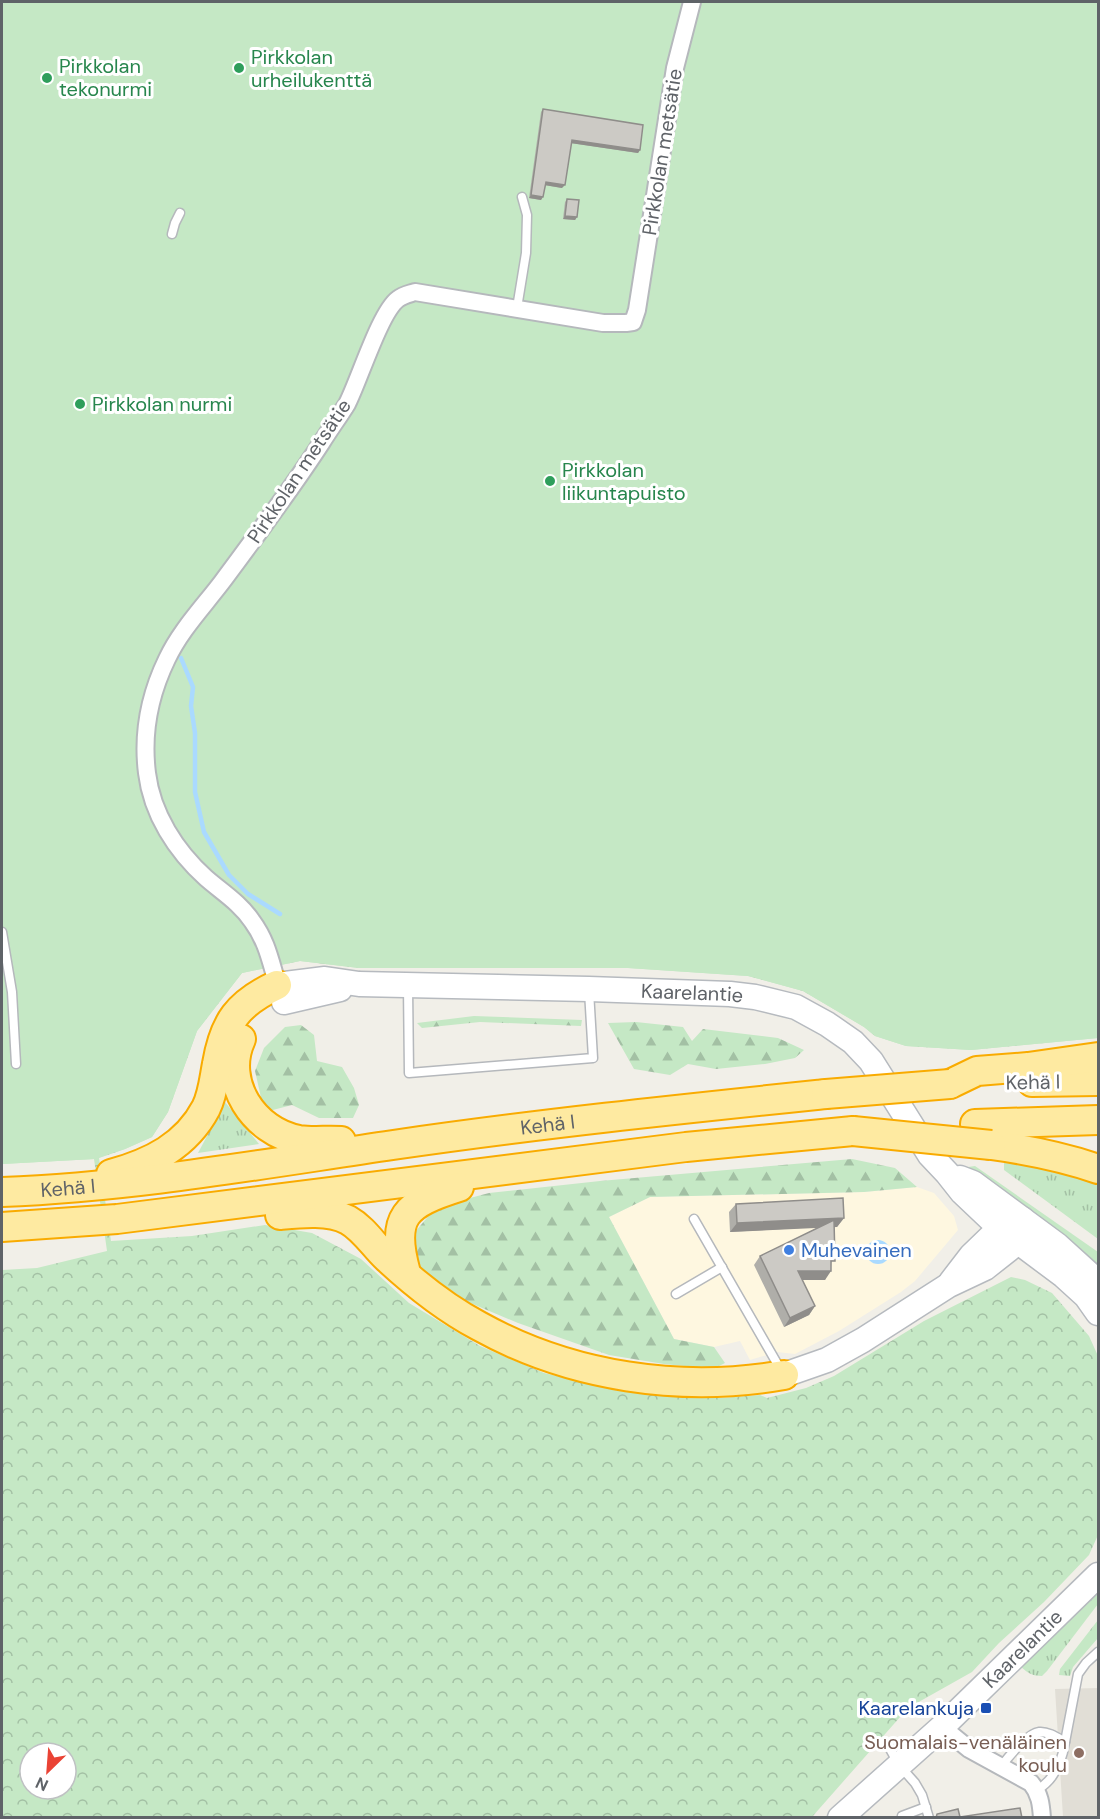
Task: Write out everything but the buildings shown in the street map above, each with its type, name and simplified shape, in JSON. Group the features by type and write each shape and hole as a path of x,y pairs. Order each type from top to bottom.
{"highway":[{"path":"52,1190 137,1167 162,1155 183,1140 206,1107 215,1077 220,1044 231,1020 257,994 280,994"},
{"path":"280,994 271,1007 254,1019 245,1030 235,1061 235,1074 243,1100 252,1113 269,1127 299,1140 394,1145"},
{"path":"950,1084 977,1071 1028,1067 1098,1057"},
{"name":"Kehä I","path":"2,1192 140,1183 394,1145 686,1108 950,1084 1098,1081"},
{"name":"Kehä I","path":"2,1227 117,1219 686,1148 853,1131 983,1135 1098,1120"},
{"path":"983,1135 1098,1169"},
{"path":"406,1273 399,1238 406,1214 417,1203 520,1168"},
{"path":"117,1219 219,1220 330,1214 347,1220 359,1228 386,1258 429,1294 479,1326 537,1354 588,1370 645,1379 706,1382 755,1380 784,1375"}],"main road":[{"name":"Kaarelantie","path":"280,994 314,979 325,979 359,984 738,995 776,1001 796,1007 853,1042 871,1061 930,1155 947,1173 973,1183 1014,1230 1086,1296 1098,1313"},
{"name":"Kaarelantie","path":"1014,1230 1075,1260 1098,1282"},
{"path":"784,1375 827,1360 949,1285 971,1256 1014,1230"},
{"name":"Kaarelantie","path":"840,1818 894,1756 942,1727 1098,1575"}],"street":[{"name":"Pirkkolan metsätie","path":"280,994 269,952 253,921 237,903 188,860 165,827 153,801 147,774 145,732 150,705 160,675 168,657 190,624 303,472 347,403 382,324 398,299 415,292 603,324 631,323 636,318 675,68 692,2"},
{"path":"942,1727 969,1749 1031,1783 1037,1790 1041,1801 1042,1818"}],"lane":[{"path":"518,308 526,253 527,215 522,197"},
{"path":"172,234 180,213"},
{"path":"2,932 12,992 16,1064"},
{"path":"408,984 409,1073 593,1058 589,989"},
{"path":"694,1219 784,1375"},
{"path":"676,1294 722,1267"},
{"path":"1037,1790 1046,1785 1059,1765 1078,1674 1098,1652"},
{"path":"1001,1767 1032,1735 1038,1732 1046,1732 1065,1742"},
{"path":"894,1756 922,1795 921,1811"},
{"path":"902,1816 921,1811"},
{"path":"921,1811 929,1818"}],"shaded area":[{"path":"917,1187 934,1193 954,1216 958,1230 915,1281 839,1331 795,1354 777,1352 750,1360 740,1341 714,1347 674,1339 609,1217 650,1197 864,1192"},
{"name":"Suomalais-venäläinen koulu","path":"1098,1688 1098,1817 1063,1817 1055,1689"}],"green space":[{"name":"Pirkkolan liikuntapuisto","path":"2,2 1098,2 1098,1038 971,1050 906,1046 875,1036 864,1027 803,991 748,976 628,968 359,968 300,961 242,973 197,1031 168,1112 152,1137 99,1158 111,1241 192,1236 265,1225 312,1233 361,1259 409,1303 480,1346 544,1373 607,1388 720,1398 760,1395 767,1398 806,1388 834,1376 924,1321 1011,1277 1025,1280 1052,1293 1089,1336 1098,1356 1098,1535 1089,1555 972,1672 908,1708 812,1817 2,1818 2,1270 37,1268 107,1251 94,1159 2,1164"},
{"name":"Pirkkolan liikuntapuisto","path":"2,2 1098,2 1098,1038 971,1050 906,1046 875,1036 864,1027 803,991 748,976 628,968 359,968 300,961 242,973 197,1031 168,1112 152,1137 95,1159 2,1164"},
{"path":"474,1016 582,1020 581,1026 480,1022 422,1028 417,1023"},
{"path":"636,1022 683,1027 692,1041 703,1029 778,1038 804,1050 795,1058 765,1064 716,1069 688,1064 670,1075 634,1069 608,1023"},
{"path":"301,1025 314,1035 317,1061 342,1067 354,1088 359,1105 353,1118 319,1118 292,1105 269,1111 262,1102 255,1071 264,1048 285,1027"},
{"path":"225,1102 259,1144 198,1153"},
{"path":"852,1159 895,1168 917,1187 864,1192 650,1197 609,1217 674,1339 714,1347 725,1363 713,1369 609,1355 518,1323 468,1302 424,1271 409,1252 415,1232 436,1207 489,1193"},
{"path":"1004,1160 1074,1172 1098,1183 1098,1239 1004,1170"},
{"path":"975,1166 1098,1252 1098,1271 961,1168"},
{"path":"1098,1588 1098,1604 1047,1671 1042,1676 1035,1675 1021,1667"},
{"path":"1098,1620 1098,1638 1073,1667 1070,1676 1059,1675 1060,1669"}],"water":[{"path":"878,1240 887,1243 890,1252 887,1261 878,1264 869,1261 866,1252 869,1243"}],"waterway":[{"path":"181,658 193,687 191,706 195,733 195,792 204,832 229,875 248,894 280,914"}],"place":[{"name":"Pirkkolan urheilukenttä","path":"239,68"},
{"name":"Pirkkolan tekonurmi","path":"47,78"},
{"name":"Pirkkolan nurmi","path":"80,404"},
{"name":"Pirkkolan liikuntapuisto","path":"550,481"},
{"name":"Muhevainen","path":"789,1250"},
{"name":"Kaarelankuja","path":"986,1708"},
{"name":"Suomalais-venäläinen koulu","path":"1079,1753"}]}
